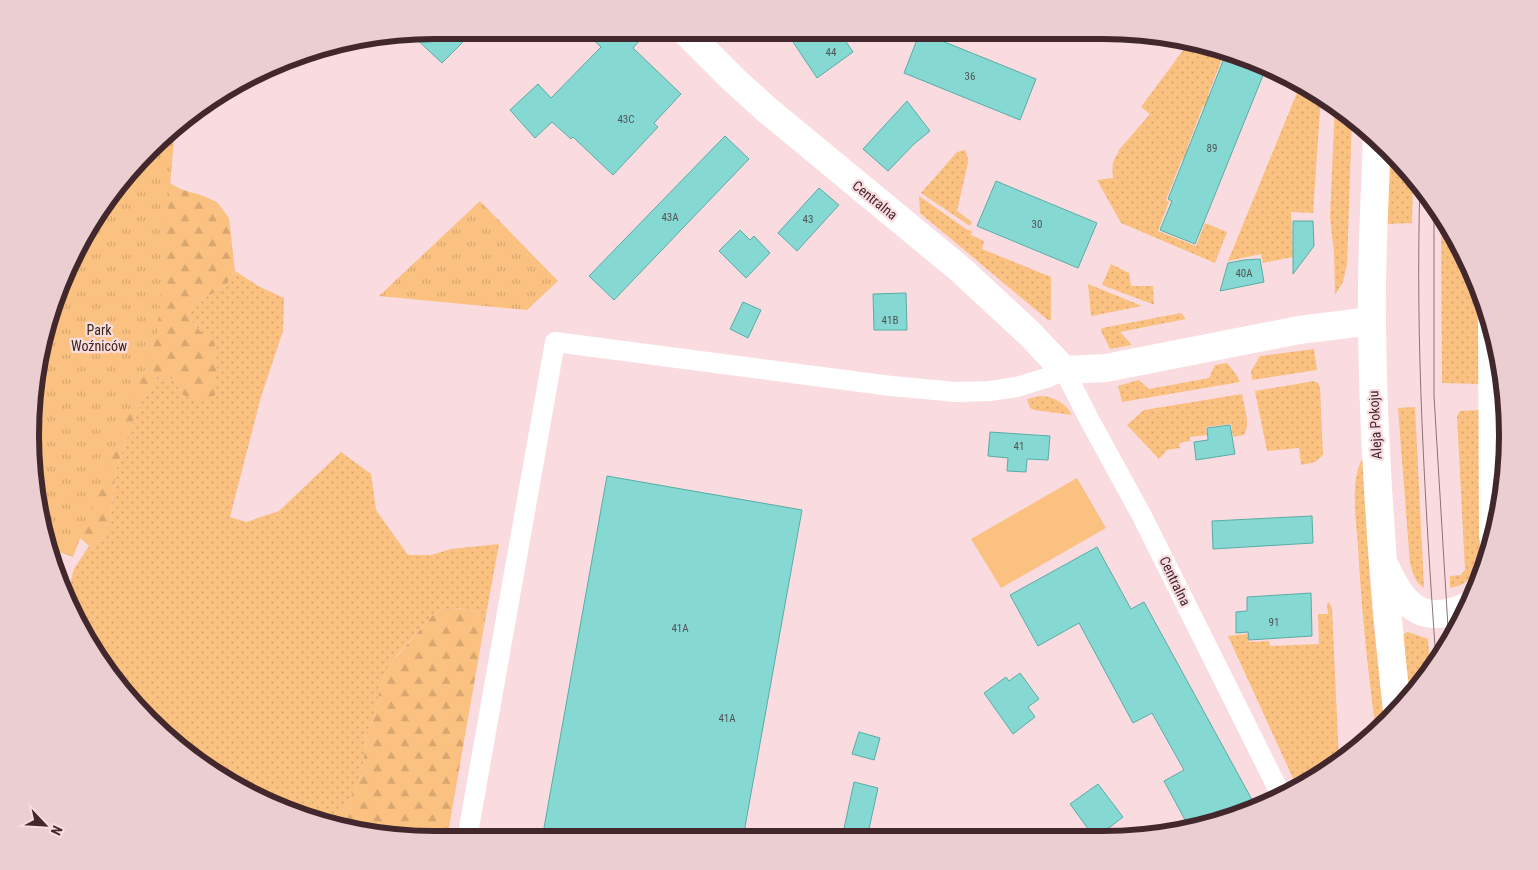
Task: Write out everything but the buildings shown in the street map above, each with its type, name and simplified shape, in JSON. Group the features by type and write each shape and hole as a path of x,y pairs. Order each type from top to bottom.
{"main road":[{"name":"Centralna","path":"693,39 766,109 961,270 1030,334 1064,370"},
{"name":"Aleja Pokoju","path":"1377,149 1372,278 1374,396 1383,560 1396,701"},
{"path":"1064,370 1106,368 1299,330 1372,321"},
{"path":"1492,359 1493,507"},
{"path":"1383,560 1397,590 1416,608 1428,614 1439,615 1459,609"}],"street":[{"path":"468,831 555,342 891,386 956,392 990,392 1017,387 1064,370"},
{"name":"Centralna","path":"1064,370 1142,516 1278,790"}],"green space":[{"path":"1185,47 1223,58 1208,95 1211,97 1207,107 1203,106 1187,148 1190,150 1186,160 1182,159 1166,200 1169,202 1158,231 1196,246 1205,223 1227,232 1215,263 1121,223 1097,180 1113,178 1113,164 1118,151 1150,114 1141,107"},
{"path":"1298,90 1320,104 1313,213 1291,212 1293,257 1263,263 1261,254 1228,261"},
{"path":"1335,114 1352,127 1347,265 1343,282 1335,295 1334,252 1330,218"},
{"name":"Park Woźniców","path":"174,137 157,337 73,557 56,551 46,512 42,487 39,435 40,409 42,383 52,332 69,283 92,237 137,174"},
{"path":"965,150 968,163 957,211 972,222 970,226 921,193 957,152"},
{"path":"1389,161 1413,189 1412,223 1387,224"},
{"path":"169,183 217,202 229,218 235,271 226,285 212,294 194,301 188,317 200,331 214,341 217,361 215,395 199,402 183,395 174,379 157,377 138,407 116,470 110,522 104,537 89,546 77,535 97,230 114,204"},
{"path":"919,196 966,229 972,231 971,235 984,241 982,249 1051,277 1051,320 1048,320 920,213"},
{"path":"480,201 558,281 527,310 379,296"},
{"path":"1441,229 1458,260 1476,301 1480,384 1442,383"},
{"path":"1111,264 1129,273 1131,286 1153,286 1154,304 1102,285"},
{"path":"235,271 260,287 284,298 283,331 261,397 230,517 246,522 279,511 341,452 371,474 376,510 408,555 431,555 451,549 499,544 486,615 467,609 442,609 432,616 391,663 380,684 377,709 367,732 362,773 347,805 336,819 283,801 237,778 174,733 137,696 121,676 92,633 69,587 74,569 89,546 104,537 110,522 116,470 138,407 157,377 174,379 183,395 214,341 200,331 188,317 194,301 212,294 226,285"},
{"path":"1088,284 1142,306 1091,316"},
{"path":"1181,313 1186,319 1120,332 1132,345 1110,349 1101,331 1102,328"},
{"path":"1314,349 1317,370 1252,380 1251,371 1260,356"},
{"path":"1227,363 1240,382 1122,402 1118,386 1139,380 1149,389 1209,378 1215,365"},
{"path":"1314,381 1320,387 1323,455 1315,462 1301,465 1299,448 1267,451 1255,391"},
{"path":"1242,394 1247,421 1244,435 1233,437 1231,424 1206,427 1207,435 1190,437 1190,441 1179,444 1180,448 1167,450 1159,459 1127,425 1144,410"},
{"path":"1041,396 1059,401 1072,415 1030,408 1027,399"},
{"path":"40,403 50,407 39,435"},
{"path":"1415,407 1424,588 1416,580 1410,564 1398,408"},
{"path":"1479,410 1480,556 1470,578 1456,587 1450,588 1450,576 1461,575 1465,570 1457,416 1460,411"},
{"path":"1362,459 1364,459 1367,540 1373,618 1384,714 1375,723 1363,616 1355,513 1355,490 1358,468"},
{"path":"1077,478 1106,528 1001,588 971,539"},
{"path":"1329,602 1332,608 1339,753 1294,781 1228,636 1248,634 1249,642 1269,641 1270,646 1319,644 1318,614 1328,614 1327,604"},
{"path":"442,609 467,609 486,615 448,831 383,828 336,819 347,805 362,773 367,732 377,709 380,684 391,663 432,616"},
{"path":"1408,632 1428,639 1429,659 1409,686 1403,636"}],"tram line":[{"path":"1420,198 1420,363 1435,650"},
{"path":"1434,218 1434,396 1448,629"}]}
